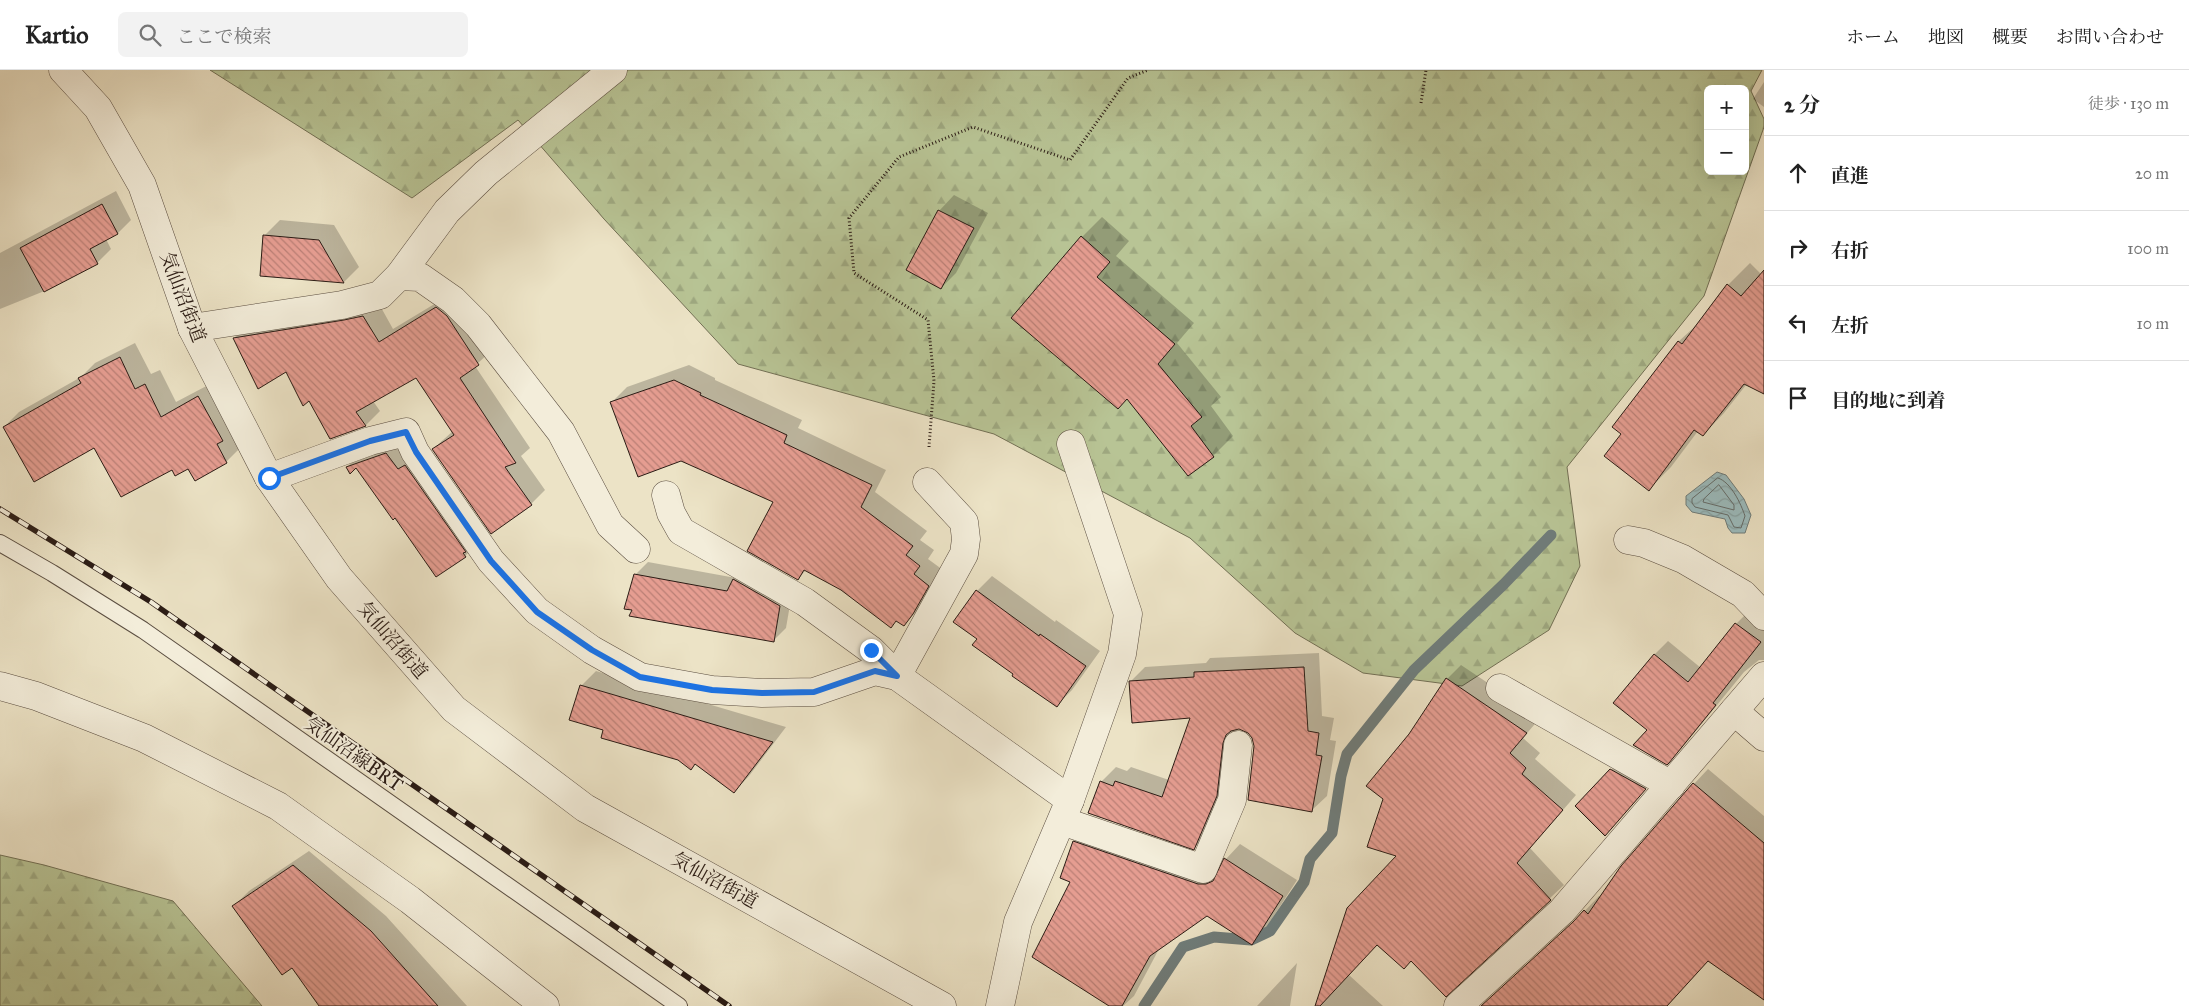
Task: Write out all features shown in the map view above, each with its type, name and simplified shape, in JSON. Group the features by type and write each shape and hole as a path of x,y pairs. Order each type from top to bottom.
{"street":[{"name":"気仙沼街道","path":"63,70 98,108 142,185 192,328 269,478 339,578 454,709 585,808 942,1006"},
{"path":"192,328 342,305 380,295 399,276 446,211 486,174 613,70"},
{"path":"399,276 420,277 453,300 478,325 561,432 610,525 636,549"},
{"path":"269,478 370,441 406,432 416,452 491,561 537,612 592,650 640,677 712,690 770,693 814,692 875,671 897,676"},
{"path":"1000,1006 1018,922 1066,811 1122,654 1128,614 1071,444"},
{"path":"897,676 964,554 966,539 964,522 927,482"},
{"path":"666,495 671,513 681,531 805,602 871,650 897,676 1066,811 1203,869 1232,800 1238,745"},
{"path":"1628,540 1644,543 1683,559 1743,594 1764,616"},
{"path":"1458,1006 1562,911 1764,676"},
{"path":"0,686 36,696 144,738 278,806 410,900 545,1006"},
{"path":"1500,688 1671,784"},
{"path":"1734,711 1764,737"}],"lane":[{"name":"気仙沼線BRT","path":"0,543 143,630 679,1006"}],"path":[{"path":"927,482 934,381 928,320 854,273 849,218 899,157 973,127 1070,160 1128,78 1148,70"},
{"path":"1421,103 1426,70"}],"green space":[{"path":"210,70 1762,70 1751,91 1764,119 1764,127 1749,169 1749,85 1704,85 1704,175 1747,175 1704,296 1567,467 1580,566 1549,630 1462,686 1363,673 1295,633 1190,538 994,434 738,364 604,219 518,120 412,198"},
{"path":"0,855 44,865 173,901 262,1006 0,1006"}],"water":[{"path":"1717,472 1726,475 1744,499 1751,515 1745,533 1732,533 1725,519 1692,512 1686,505 1686,496"}],"building":[{"path":"102,204 118,234 90,249 98,264 44,292 20,248"},
{"path":"938,210 974,228 941,289 906,270"},
{"path":"263,235 319,240 344,283 260,276"},
{"path":"1081,236 1110,262 1097,277 1175,344 1158,364 1202,417 1191,426 1214,457 1188,476 1127,399 1118,409 1011,318"},
{"path":"1764,270 1764,394 1744,384 1703,436 1694,430 1649,491 1604,456 1621,434 1612,427 1678,341 1682,344 1727,284 1741,296"},
{"path":"436,307 447,316 479,365 460,378 516,463 505,467 532,505 491,534 432,449 454,435 416,378 356,412 366,426 330,439 309,401 303,406 286,372 258,389 233,338 363,316 379,342"},
{"path":"120,357 135,389 145,384 161,417 198,396 223,441 217,444 227,463 195,481 188,469 175,476 172,470 121,497 94,448 34,482 3,427 81,383 78,378"},
{"path":"674,380 701,393 700,395 787,435 784,443 872,485 861,507 913,546 906,555 920,566 914,574 929,586 904,626 896,621 891,628 841,590 804,570 798,580 747,551 773,502 681,461 638,477 610,402"},
{"path":"386,453 398,469 405,465 466,552 463,553 466,557 436,577 395,518 393,520 356,468 350,474 346,467"},
{"path":"634,574 727,591 733,579 780,606 774,642 629,616 632,610 624,609"},
{"path":"976,590 1039,636 1040,634 1086,666 1057,707 972,645 977,639 953,622"},
{"path":"1735,623 1761,642 1713,703 1716,705 1669,763 1667,765 1633,745 1647,730 1613,703 1654,654 1688,682"},
{"path":"1304,667 1308,731 1319,733 1316,755 1322,756 1312,812 1248,800 1254,746 1252,738 1248,733 1239,729 1231,731 1226,735 1223,743 1217,796 1194,850 1088,813 1100,781 1113,786 1115,781 1162,797 1190,718 1132,723 1129,681 1194,677 1194,672"},
{"path":"1446,678 1527,733 1510,753 1526,768 1522,774 1563,810 1517,863 1551,900 1446,997 1411,961 1404,969 1377,945 1320,1006 1315,1006 1347,908 1396,856 1367,847 1383,799 1366,786 1409,734"},
{"path":"580,685 773,742 734,793 695,764 691,770 678,760 601,738 603,730 569,720"},
{"path":"1610,769 1646,789 1605,836 1575,806"},
{"path":"1693,783 1764,843 1764,1000 1708,961 1667,1006 1481,1006 1584,910 1588,914 1621,866"},
{"path":"1073,841 1198,884 1206,884 1213,881 1224,858 1283,896 1252,945 1207,916 1150,956 1122,1006 1109,1006 1032,957 1070,882 1060,878"},
{"path":"293,865 371,931 438,1006 319,1006 292,968 282,975 232,906"}],"waterway":[{"path":"1144,1006 1183,947 1214,937 1251,940 1270,931 1304,882 1310,859 1332,833 1341,776 1347,754 1414,670 1504,584 1551,535"}],"railway":[{"path":"0,509 151,602 729,1006"}],"route":[{"path":"269,478 370,441 406,432 416,452 491,561 537,612 592,650 640,677 712,690 762,693 814,692 875,671 897,676 871,650"}]}
